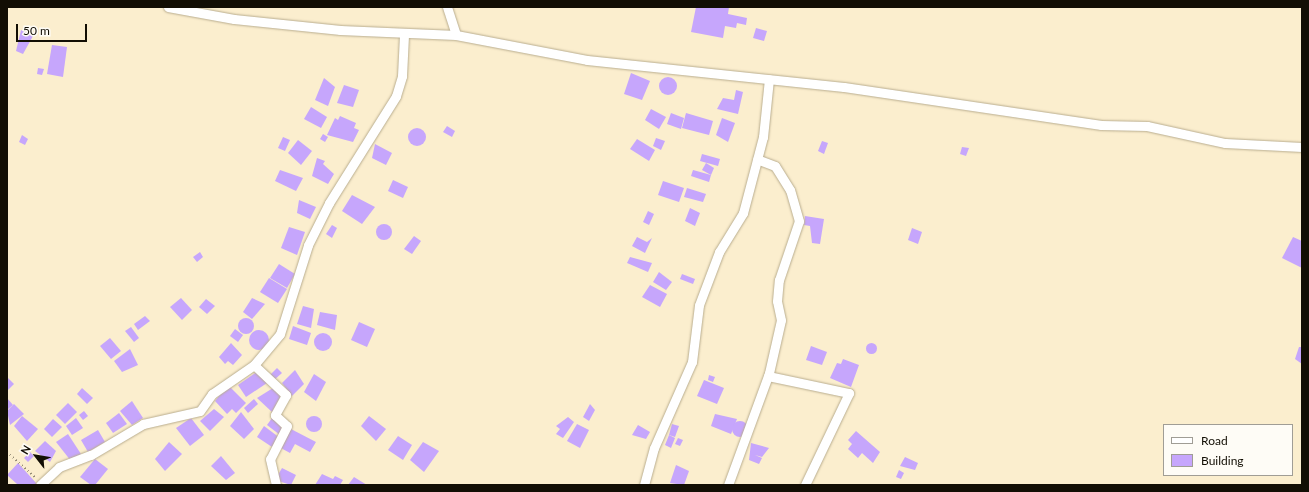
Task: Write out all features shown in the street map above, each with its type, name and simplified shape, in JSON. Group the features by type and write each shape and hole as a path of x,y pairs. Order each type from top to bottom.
{"street":[{"path":"168,7 234,19 404,35 456,35 558,56 769,79 1101,125 1147,126 1225,143 1302,147"},
{"path":"447,7 456,35"},
{"path":"40,485 46,477 143,424 200,411 212,394 254,364 280,334 308,245 329,203 396,96 402,76 404,35"},
{"path":"644,485 654,448 692,362 699,305 720,252 743,212 757,159 769,79"},
{"path":"728,485 768,376 781,320 777,301 779,280 799,221 790,190 775,166 757,159"},
{"path":"254,364 286,395 275,415 287,426 270,459 276,485"},
{"path":"768,376 849,393 805,485"}],"path":[{"path":"7,452 38,479 46,477"}],"building":[{"path":"696,7 729,7 728,14 747,18 746,25 737,23 736,28 725,26 723,38 691,32"},
{"path":"756,28 767,31 764,41 753,38"},
{"path":"21,30 33,36 23,54 16,51"},
{"path":"52,45 67,47 63,77 47,74"},
{"path":"38,68 44,69 42,75 37,74"},
{"path":"631,73 650,81 642,100 624,94"},
{"path":"668,77 674,80 677,86 674,92 668,95 662,92 659,86 662,80"},
{"path":"324,78 335,87 328,106 315,100"},
{"path":"344,85 359,90 353,107 337,103"},
{"path":"736,90 743,92 738,114 717,109 723,98 734,100"},
{"path":"311,107 327,117 321,128 304,119"},
{"path":"651,109 666,117 659,129 645,120"},
{"path":"671,113 684,118 681,129 667,124"},
{"path":"686,113 713,121 709,135 682,128"},
{"path":"340,116 356,123 354,128 359,130 353,142 327,135 335,118 338,120"},
{"path":"722,118 735,123 728,142 716,135"},
{"path":"447,126 455,131 452,137 443,132"},
{"path":"417,128 423,131 426,137 423,143 417,146 411,143 408,137 411,131"},
{"path":"323,134 328,137 325,142 320,139"},
{"path":"22,135 28,139 25,145 19,142"},
{"path":"283,137 290,140 285,151 278,148"},
{"path":"656,138 665,141 661,150 653,146"},
{"path":"637,139 655,150 649,161 630,149"},
{"path":"298,140 312,151 301,165 288,153"},
{"path":"822,141 828,143 824,154 818,151"},
{"path":"375,144 392,153 386,165 372,158"},
{"path":"962,147 969,148 966,156 960,154"},
{"path":"702,154 720,159 718,166 700,161"},
{"path":"317,158 325,161 323,164 334,174 328,184 312,176"},
{"path":"706,163 714,168 711,175 702,170"},
{"path":"280,170 303,178 296,191 275,181"},
{"path":"693,170 711,175 709,182 691,176"},
{"path":"393,180 408,187 403,198 388,191"},
{"path":"663,181 684,188 679,202 658,195"},
{"path":"687,188 706,194 703,202 684,197"},
{"path":"352,195 375,207 362,224 342,211"},
{"path":"299,200 316,207 310,219 297,213"},
{"path":"690,208 700,213 695,226 685,221"},
{"path":"648,211 654,214 649,225 643,222"},
{"path":"805,216 824,219 820,244 812,243 810,226 804,225"},
{"path":"384,224 390,226 392,232 390,238 384,240 378,238 376,232 378,226"},
{"path":"332,225 337,228 332,238 326,234"},
{"path":"289,227 305,232 297,255 281,248"},
{"path":"912,228 922,232 918,244 908,240"},
{"path":"414,236 421,241 412,254 404,249"},
{"path":"637,237 647,242 652,238 645,253 632,246"},
{"path":"1293,237 1302,241 1302,268 1282,258"},
{"path":"200,252 203,257 197,262 193,257"},
{"path":"630,257 652,263 648,272 627,263"},
{"path":"279,264 295,274 287,288 270,278"},
{"path":"659,272 672,282 666,290 653,282"},
{"path":"682,274 695,279 693,284 680,279"},
{"path":"269,278 287,289 278,303 260,292"},
{"path":"650,285 667,294 660,307 642,297"},
{"path":"181,298 192,310 182,320 170,307"},
{"path":"252,298 265,304 252,319 243,312"},
{"path":"206,299 215,306 207,314 199,307"},
{"path":"303,306 314,309 311,328 297,324"},
{"path":"320,312 337,315 335,330 317,325"},
{"path":"145,316 150,321 138,330 134,324"},
{"path":"243,318 249,318 254,323 252,332 249,334 243,334 238,329 238,323"},
{"path":"359,322 375,329 367,347 351,340"},
{"path":"293,326 311,333 307,345 289,339"},
{"path":"131,327 139,338 134,342 125,331"},
{"path":"235,329 243,335 238,342 230,336"},
{"path":"259,330 266,333 269,340 266,347 259,350 252,347 249,340 252,333"},
{"path":"323,333 329,336 332,342 329,348 323,351 317,348 314,342 317,336"},
{"path":"110,338 121,351 111,359 100,346"},
{"path":"231,343 242,355 233,365 228,361 225,364 219,357"},
{"path":"869,343 873,343 875,344 875,352 869,353 866,350 866,346"},
{"path":"811,346 827,352 822,365 806,360"},
{"path":"1299,347 1302,347 1302,364 1295,359"},
{"path":"130,349 138,365 122,372 114,361"},
{"path":"843,359 859,365 851,387 830,378 837,363 841,364"},
{"path":"277,368 282,373 274,380 270,375"},
{"path":"295,370 304,384 292,396 282,383"},
{"path":"258,371 267,383 246,397 238,385"},
{"path":"314,374 326,382 316,401 304,392"},
{"path":"709,375 715,377 713,382 708,380"},
{"path":"7,377 14,384 7,391"},
{"path":"704,380 724,388 717,404 697,396"},
{"path":"228,385 246,403 236,413 232,409 227,414 215,401"},
{"path":"82,388 93,398 87,404 77,394"},
{"path":"273,388 281,396 272,412 257,398"},
{"path":"7,398 13,405 7,410"},
{"path":"254,399 258,404 248,413 244,408"},
{"path":"132,401 143,418 132,425 120,411"},
{"path":"68,403 77,412 65,424 56,415"},
{"path":"14,404 24,414 10,425 7,411"},
{"path":"590,404 595,410 589,421 583,417"},
{"path":"214,409 224,417 210,431 200,421"},
{"path":"84,411 88,416 83,420 79,415"},
{"path":"241,412 254,429 244,439 230,426"},
{"path":"119,413 127,424 113,433 106,423"},
{"path":"715,414 737,419 731,434 711,426"},
{"path":"22,416 38,429 27,441 14,426"},
{"path":"311,416 317,416 322,421 320,430 317,432 311,432 306,427 306,421"},
{"path":"369,416 386,429 376,441 361,426"},
{"path":"568,417 574,422 563,438 556,434 560,429 556,426"},
{"path":"76,418 83,428 72,435 66,426"},
{"path":"191,418 204,435 190,446 176,428"},
{"path":"272,418 284,425 280,435 267,425"},
{"path":"53,419 62,427 52,437 44,429"},
{"path":"740,421 747,426 748,429 743,436 740,437 733,432 732,429 737,422"},
{"path":"577,424 589,430 580,448 567,441"},
{"path":"672,424 679,426 675,437 669,435"},
{"path":"638,425 650,432 646,439 632,435"},
{"path":"264,426 280,438 272,447 257,437"},
{"path":"289,428 316,442 310,452 295,444 290,453 279,447"},
{"path":"98,430 105,442 88,452 81,440"},
{"path":"856,431 880,452 873,463 862,453 858,458 848,449 852,444 848,440"},
{"path":"68,434 81,454 71,461 56,442"},
{"path":"669,435 675,438 671,448 665,445"},
{"path":"398,436 412,445 403,460 388,450"},
{"path":"678,438 683,440 680,446 675,444"},
{"path":"45,441 56,451 50,462 35,451"},
{"path":"169,442 182,454 165,471 155,459"},
{"path":"423,442 439,451 424,472 410,460"},
{"path":"751,443 769,448 762,457 755,455 762,458 759,464 749,460"},
{"path":"30,452 34,456 28,462 24,458"},
{"path":"221,456 235,473 226,480 211,466"},
{"path":"905,457 918,463 915,470 900,466"},
{"path":"95,459 108,469 95,485 91,485 80,477"},
{"path":"18,463 37,484 36,485 17,484 7,475"},
{"path":"676,465 689,471 684,485 670,483"},
{"path":"282,468 296,475 291,485 275,480"},
{"path":"899,470 904,473 901,479 896,477"},
{"path":"322,474 333,479 335,476 343,480 340,485 315,485"},
{"path":"354,477 367,485 348,485"}]}
